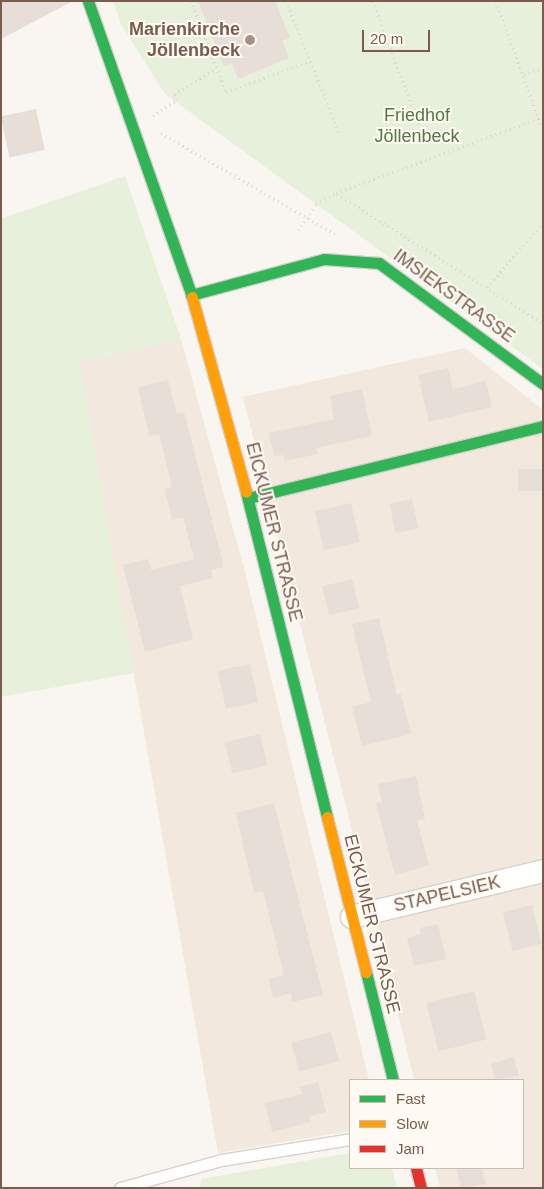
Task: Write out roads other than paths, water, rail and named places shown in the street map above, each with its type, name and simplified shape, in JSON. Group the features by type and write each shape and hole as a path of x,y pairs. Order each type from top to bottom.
{"main road":[{"name":"EICKUMER STRASSE","path":"88,1 135,130 191,295 248,498 393,1079"},
{"name":"IMSIEKSTRASSE","path":"191,295 324,259 379,263 543,384"},
{"path":"248,498 543,426"},
{"path":"416,1169 421,1188"}],"street":[{"name":"STAPELSIEK","path":"352,917 543,871"}],"lane":[{"path":"120,1188 221,1160 349,1139"}],"place":[{"name":"Marienkirche Jöllenbeck","path":"250,40"}],"park label":[{"name":"Friedhof Jöllenbeck","path":"417,126"}]}
